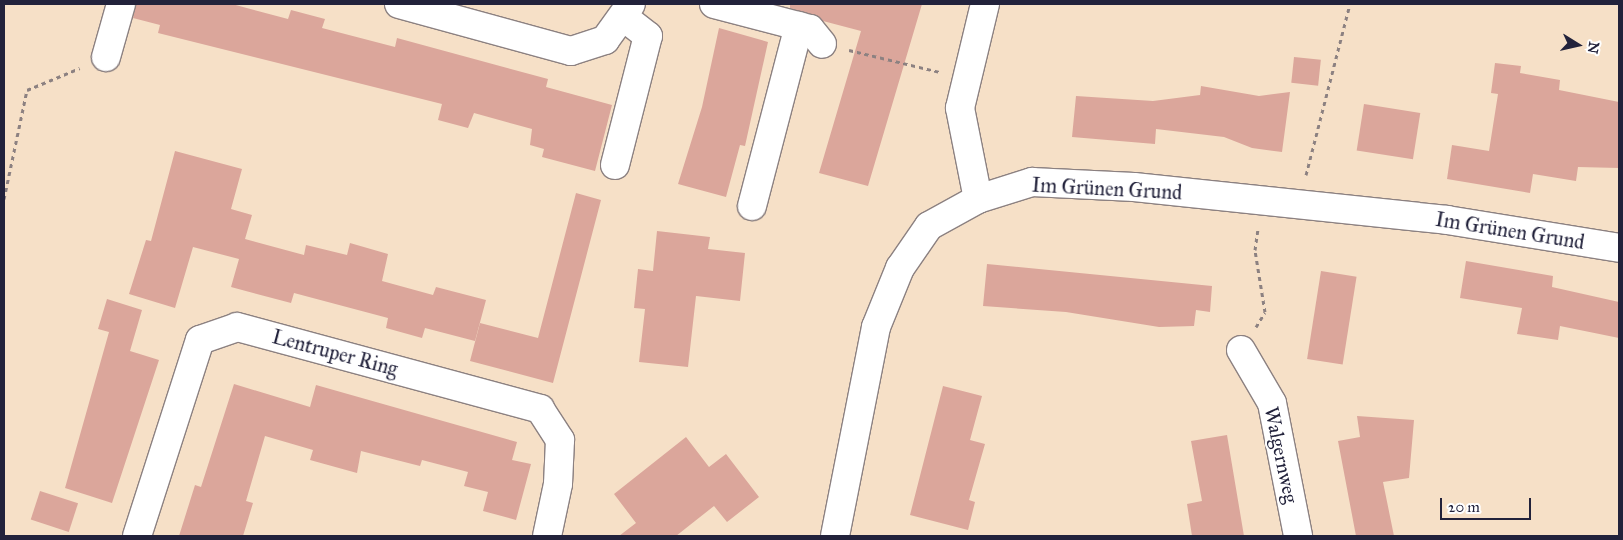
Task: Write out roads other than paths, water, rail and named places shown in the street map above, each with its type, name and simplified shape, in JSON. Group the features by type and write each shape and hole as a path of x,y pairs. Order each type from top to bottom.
{"street":[{"path":"106,57 122,4"},
{"path":"399,4 571,51 605,40 627,10 648,36 615,165"},
{"path":"714,4 810,29 822,44"},
{"path":"978,199 960,108 965,78 985,4"},
{"path":"752,206 799,26"},
{"name":"Im Grünen Grund","path":"835,536 876,327 900,268 929,226 978,199 1032,182 1261,200 1447,220 1619,248"},
{"name":"Lentruper Ring","path":"137,536 200,340 237,327 540,409 560,440 558,484 547,536"},
{"name":"Walgernweg","path":"1241,350 1272,403 1298,536"}]}
